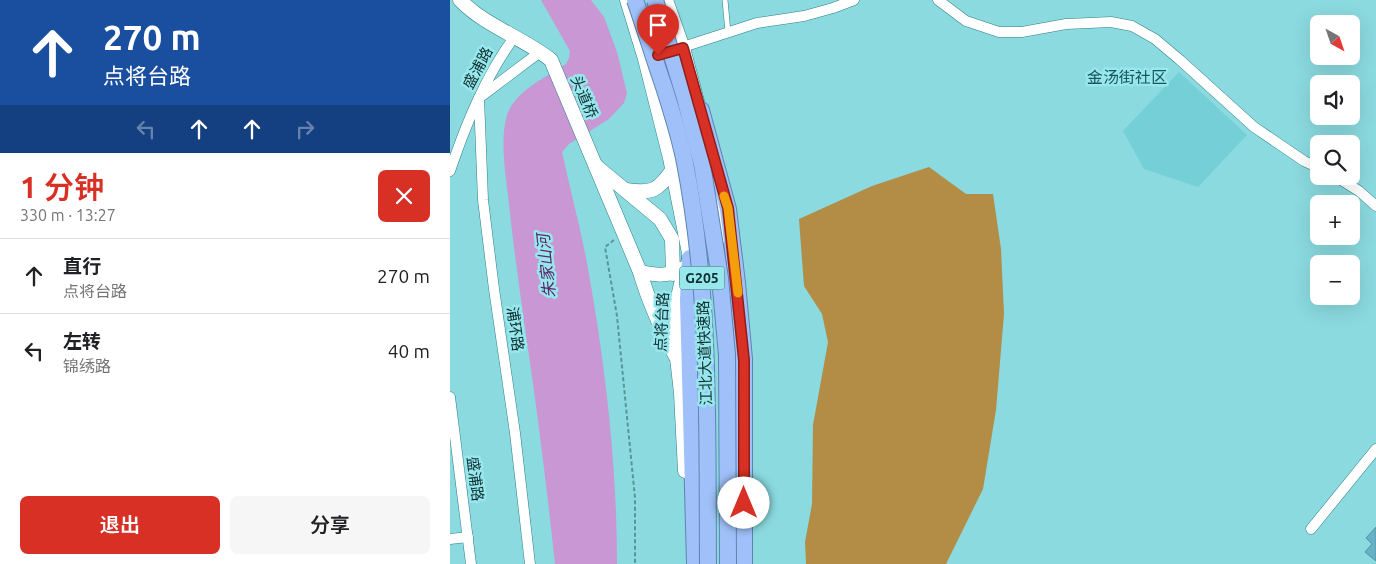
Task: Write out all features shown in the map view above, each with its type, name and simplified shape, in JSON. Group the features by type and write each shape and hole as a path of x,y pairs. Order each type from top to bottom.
{"highway":[{"name":"江北大道快速路","path":"635,0 672,114 685,162 696,230 702,277 706,336 708,564"},
{"name":"江北大道快速路","path":"655,0 685,98 702,164 720,278 727,355 728,564"},
{"path":"700,110 728,208 744,360 744,564"},
{"path":"690,258 688,300 695,564"}],"main road":[{"path":"460,0 486,21 515,36 546,56"},
{"name":"点将台路","path":"627,0 645,59 673,169 690,258 676,306 676,358 682,412 688,564"},
{"path":"666,0 683,48 700,110 719,216 733,344 735,564"},
{"name":"头道桥","path":"546,56 587,146 640,272 648,300 659,326 676,358"},
{"path":"593,164 660,219 672,239 673,274"},
{"path":"625,190 641,192 656,190 673,169"},
{"path":"640,272 658,275 673,274 683,267 690,258"}],"street":[{"path":"645,59 757,23 804,16 854,0"},
{"path":"938,0 966,21 999,32 1022,32 1066,24 1111,22 1132,26 1155,39 1254,127 1310,164"},
{"name":"盛浦路","path":"450,171 463,134 479,98 504,51 515,36"},
{"path":"479,98 546,56"},
{"name":"浦环路","path":"479,98 483,200 515,433 530,564"},
{"path":"1349,185 1376,206"},
{"name":"盛浦路","path":"450,397 471,564"},
{"path":"1311,529 1376,449"},
{"path":"450,539 468,537"}],"lane":[{"path":"725,0 728,32"}],"path":[{"path":"623,233 605,248 617,316 635,498 635,564"}],"shaded area":[{"path":"1179,72 1247,135 1198,187 1144,169 1123,131"},
{"path":"929,167 966,194 993,194 1001,249 1004,314 996,410 983,489 946,564 806,564 805,542 812,504 813,425 828,342 822,314 804,286 799,219 872,186"}],"water":[{"name":"朱家山河","path":"541,0 591,0 604,17 617,52 627,93 624,103 609,119 569,144 562,152 587,263 604,375 615,488 617,564 555,564 539,425 512,232 503,144 505,124 511,106 532,85 566,64 569,58 570,51"}],"building":[{"path":"1376,527 1376,561 1365,552 1372,544 1366,538"}],"slow traffic":[{"path":"724,196 728,208 738,293"}],"district":[{"name":"金汤街社区","path":"1127,77"}],"route":[{"path":"658,55 683,48 728,208 744,360 744,503"}]}
